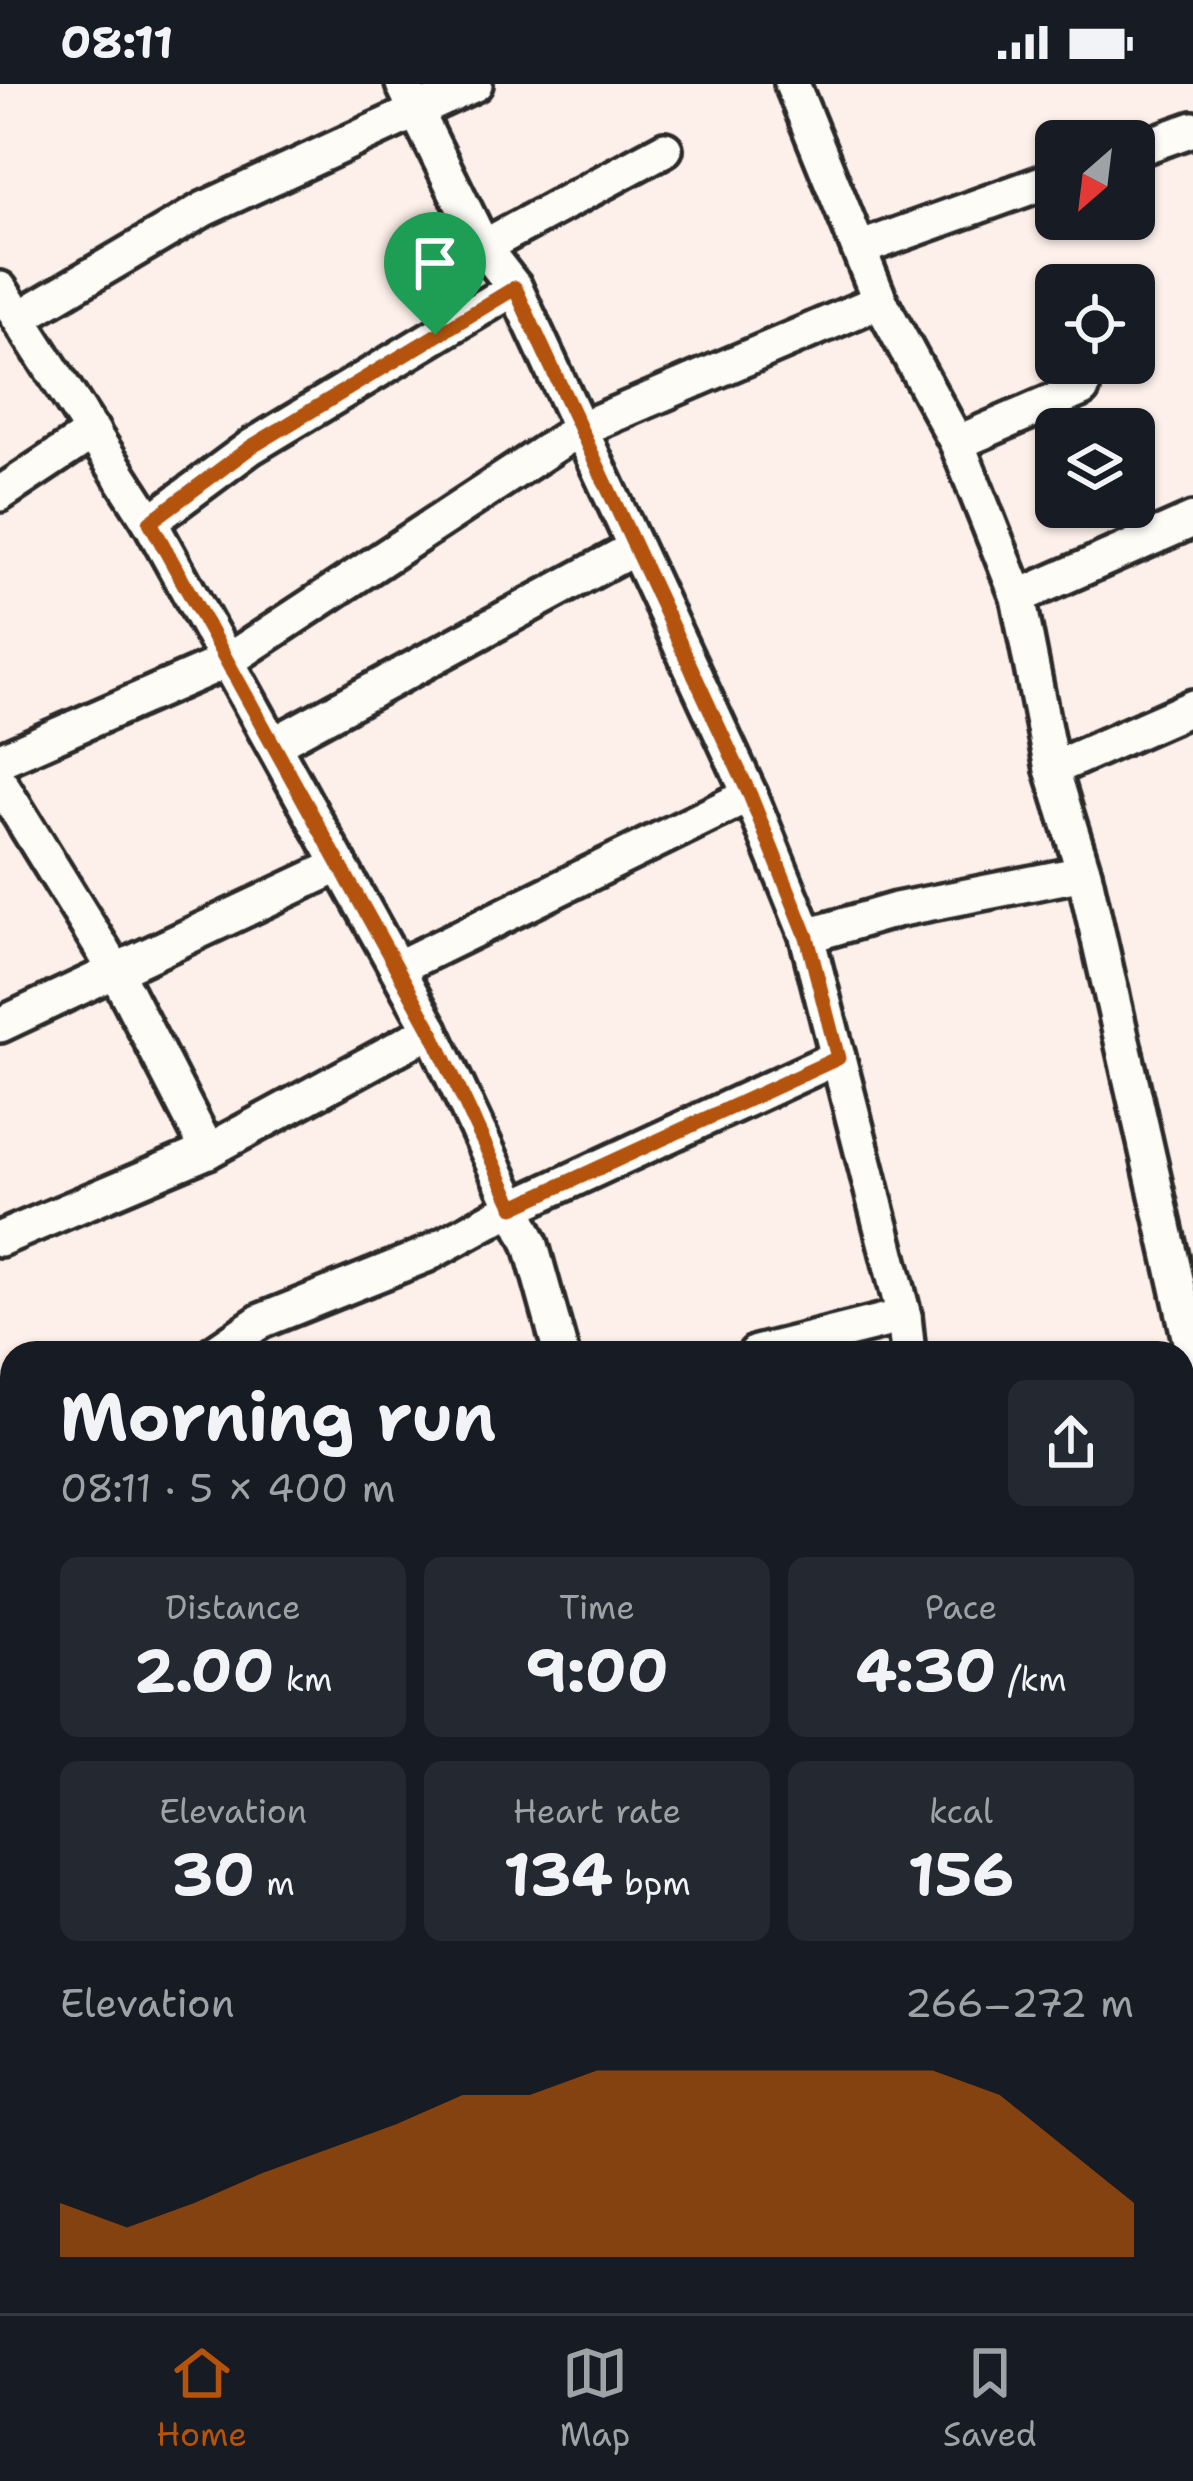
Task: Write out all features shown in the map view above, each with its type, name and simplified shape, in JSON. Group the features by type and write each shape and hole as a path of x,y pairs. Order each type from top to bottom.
{"street":[{"path":"475,84 409,98 204,209 9,303 150,522 431,1030 532,1245 558,1341"},
{"path":"792,84 880,301 957,442 1018,597 1052,769 1084,873 1190,1341"},
{"path":"409,98 482,247 515,288 750,795 807,937 907,1341"},
{"path":"1155,143 1193,129"},
{"path":"482,247 665,149"},
{"path":"859,249 1035,186"},
{"path":"150,522 251,447 515,288"},
{"path":"0,760 229,660 578,430 880,301"},
{"path":"957,442 1082,388"},
{"path":"0,494 93,432"},
{"path":"1018,597 1193,520"},
{"path":"274,744 633,549"},
{"path":"1052,769 1193,707"},
{"path":"0,783 114,968 208,1151"},
{"path":"397,968 750,795"},
{"path":"0,1025 340,866"},
{"path":"807,937 896,910 1084,873"},
{"path":"0,1239 208,1151 431,1030"},
{"path":"232,1341 261,1321 426,1255 514,1207 838,1058"},
{"path":"804,1341 904,1316"}],"route":[{"path":"515,288 750,795 807,937 838,1058 514,1207 431,1030 150,522 251,447 435,335 515,288"}]}
